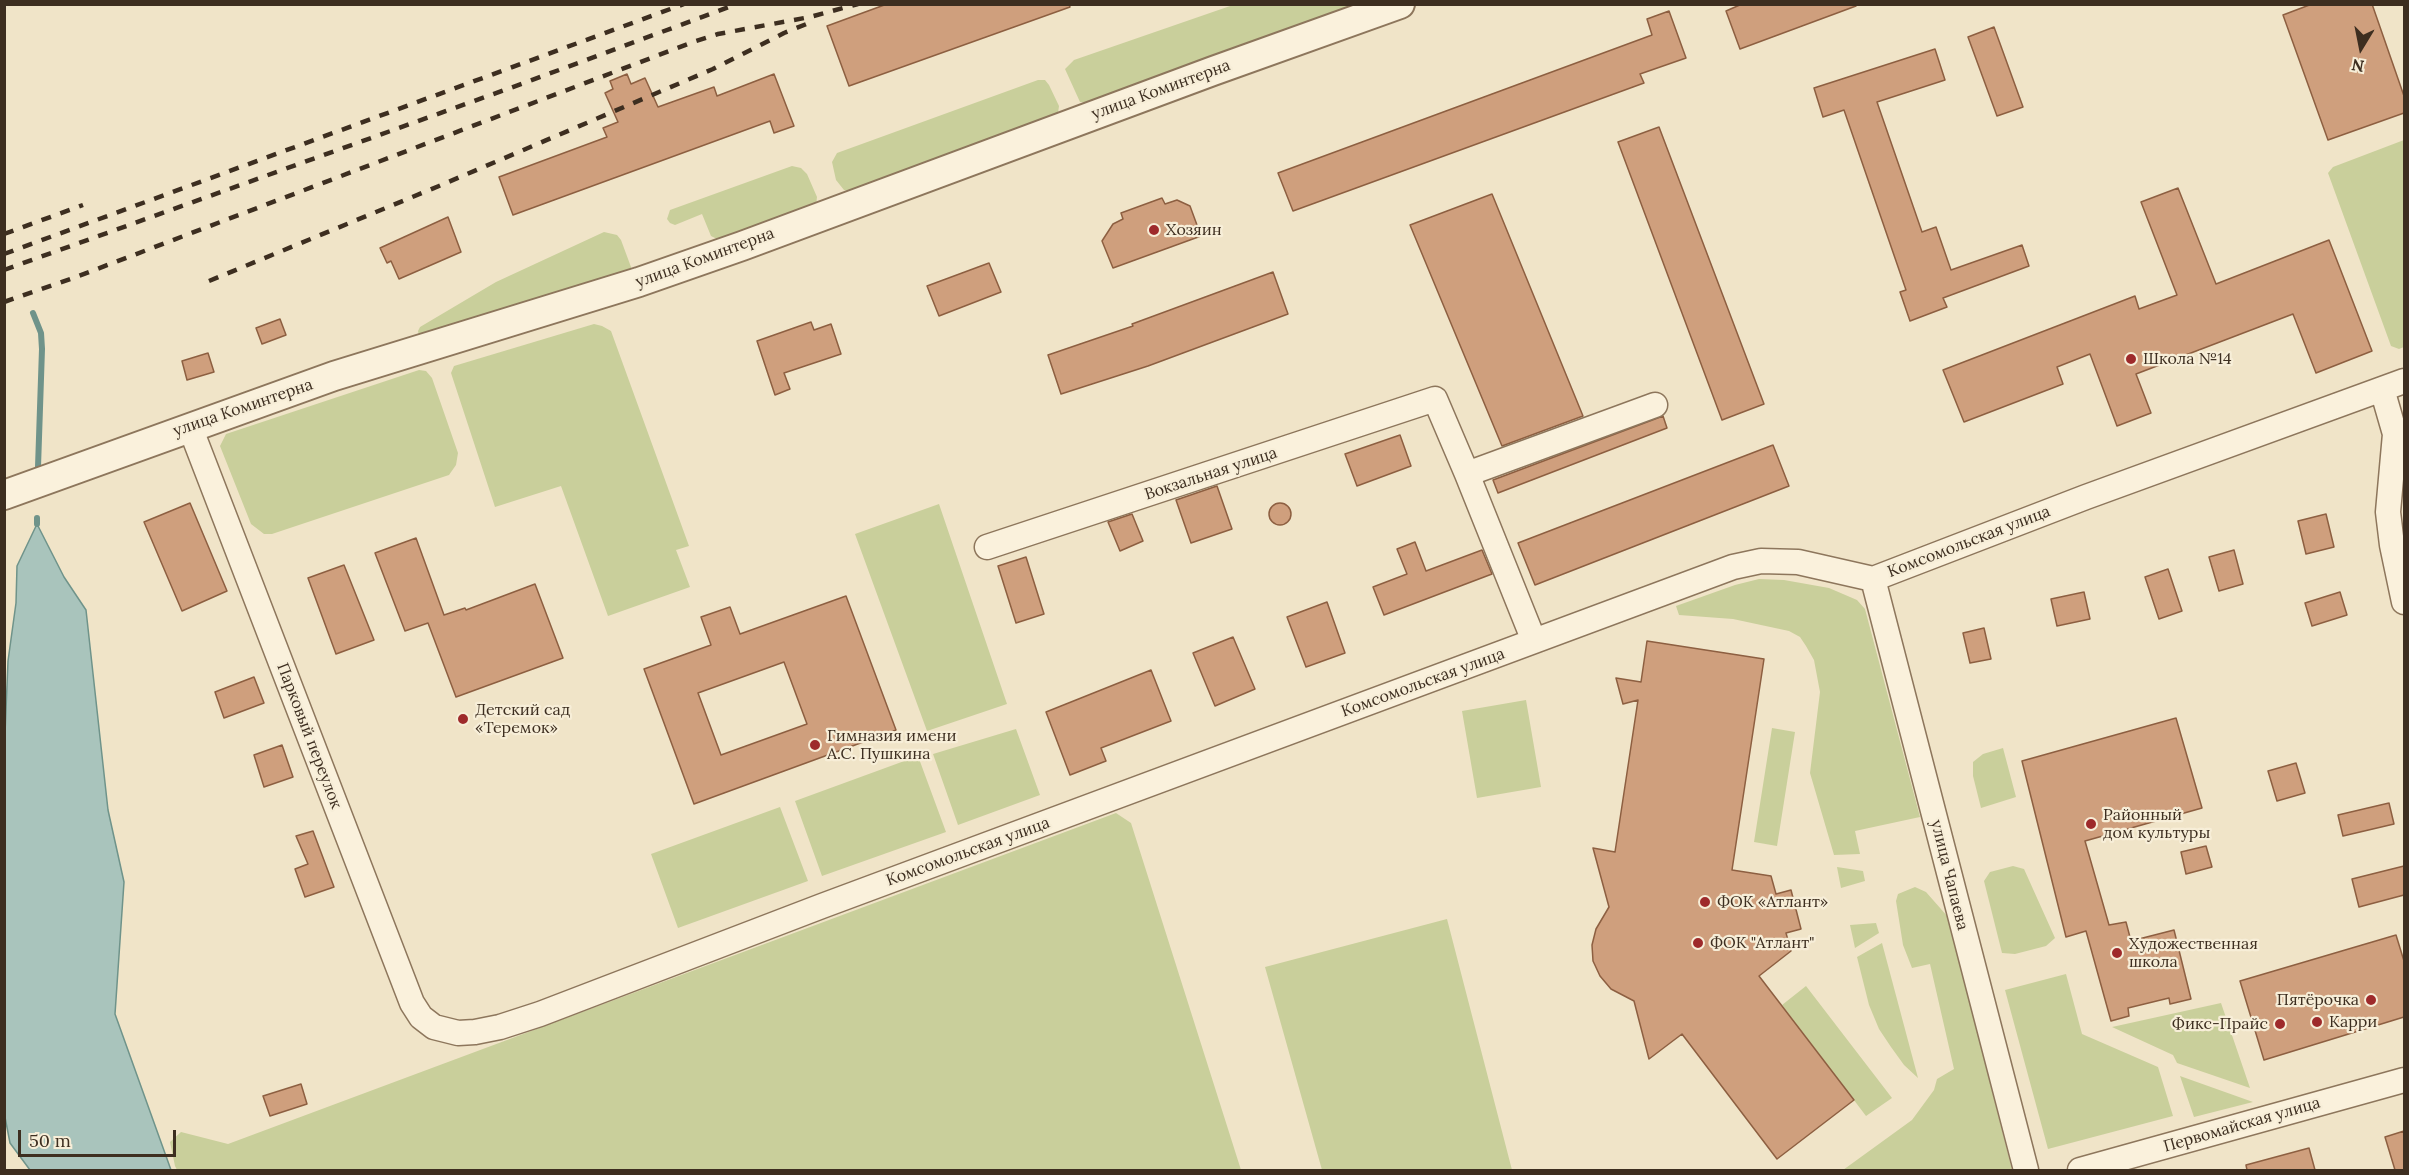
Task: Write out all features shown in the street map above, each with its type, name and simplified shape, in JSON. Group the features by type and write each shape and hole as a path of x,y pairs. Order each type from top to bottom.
{"street":[{"name":"улица Коминтерна","path":"4,495 334,376 659,275 1202,74 1400,4"},
{"name":"Комсомольская улица","path":"446,1031 475,1032 540,1014 1733,567 1761,561 1798,562 1873,579 2086,497 2393,385"},
{"path":"2393,385 2395,434 2388,512 2392,545 2404,602"},
{"name":"Вокзальная улица","path":"987,547 1435,399 1467,474"},
{"path":"1534,641 1467,474 1655,405"},
{"name":"Парковый переулок","path":"190,427 412,1003 421,1017 434,1027 446,1031"},
{"name":"улица Чапаева","path":"1873,579 2026,1170"},
{"name":"Первомайская улица","path":"2080,1170 2404,1080"}],"green space":[{"path":"1233,5 1364,5 1089,103 1080,102 1065,69 1074,60"},
{"path":"1038,80 1045,80 1059,106 1058,113 1051,119 854,192 844,190 836,180 832,162 837,153"},
{"path":"2404,140 2404,347 2399,349 2391,346 2328,173 2333,167"},
{"path":"792,166 801,168 807,174 817,197 816,206 721,241 711,236 702,214 675,225 667,219 670,210"},
{"path":"604,232 617,235 621,240 631,267 631,274 419,336 420,327 496,282"},
{"path":"594,324 611,331 689,546 676,550 690,587 608,616 561,486 495,507 451,373 454,366"},
{"path":"419,370 426,371 432,378 458,453 456,465 449,475 272,534 264,534 251,524 220,446 226,434"},
{"path":"939,504 1007,704 927,731 855,534"},
{"path":"1759,579 1784,580 1829,588 1857,600 1865,609 1920,817 1855,831 1860,854 1834,855 1810,773 1820,692 1814,660 1800,637 1789,631 1733,619 1679,615 1676,606"},
{"path":"1526,700 1541,787 1477,798 1462,711"},
{"path":"1772,728 1795,732 1777,846 1754,842"},
{"path":"1016,729 1040,795 958,825 933,754"},
{"path":"2003,748 2016,797 1981,808 1973,776 1973,762 1983,754"},
{"path":"918,756 946,832 822,876 795,801"},
{"path":"780,807 808,881 678,928 651,854"},
{"path":"1116,813 1131,823 1241,1170 177,1170 175,1166 170,1142 181,1132 228,1144"},
{"path":"2013,866 2024,869 2055,938 2046,946 2015,954 2002,953 1984,881 1990,872"},
{"path":"1837,867 1863,871 1865,881 1841,888"},
{"path":"1915,887 1926,892 1948,917 2012,1170 1843,1170 1912,1120 1934,1090 1937,1079 1954,1069 1930,964 1912,968 1903,945 1896,901 1898,894"},
{"path":"1447,919 1512,1170 1322,1170 1265,967"},
{"path":"1876,923 1879,933 1855,948 1850,925"},
{"path":"1882,943 1918,1078 1904,1065 1891,1047 1879,1029 1869,1005 1857,957"},
{"path":"2066,974 2082,1034 2158,1067 2173,1116 2048,1149 2005,990"},
{"path":"1806,986 1892,1098 1866,1116 1782,1005"},
{"path":"2221,1003 2250,1088 2177,1063 2173,1055 2112,1027"},
{"path":"2180,1076 2253,1102 2194,1117"}],"water":[{"path":"37,524 64,577 86,610 108,810 124,882 115,1014 171,1170 30,1170 10,1143 4,1112 5,734 8,661 16,603 17,566"}],"building":[{"path":"887,4 1069,4 1070,7 849,86 827,26"},
{"path":"1742,4 1855,4 1856,6 1740,49 1726,11"},
{"path":"2312,4 2372,4 2404,96 2404,113 2328,140 2283,15"},
{"path":"1669,11 1686,58 1640,74 1644,83 1293,211 1278,173 1652,35 1647,19"},
{"path":"1994,27 2023,107 1997,116 1968,37"},
{"path":"1935,49 1945,80 1877,102 1922,232 1936,227 1951,270 2022,245 2029,266 1943,298 1947,307 1910,321 1900,292 1906,290 1844,110 1823,117 1814,88"},
{"path":"627,74 631,84 645,78 658,107 714,87 717,96 774,74 794,126 774,133 770,121 513,215 499,177 607,137 603,128 618,122 605,93 613,89 610,81"},
{"path":"1659,127 1764,404 1722,420 1618,142"},
{"path":"2178,188 2216,284 2329,240 2372,351 2316,373 2293,314 2136,374 2151,413 2117,426 2090,354 2057,367 2063,384 1964,422 1943,370 2135,296 2139,309 2177,295 2141,202"},
{"path":"1492,194 1583,416 1502,446 1410,225"},
{"name":"Хозяин","path":"1162,198 1165,204 1177,200 1190,206 1201,236 1113,268 1102,241 1113,224 1123,219 1121,213"},
{"path":"448,217 461,252 399,279 391,261 387,263 380,248"},
{"path":"989,263 1001,292 939,316 927,286"},
{"path":"1273,272 1288,314 1148,366 1061,394 1048,355 1133,326 1132,324"},
{"path":"280,319 286,335 262,344 256,328"},
{"path":"811,322 814,330 831,324 841,354 784,373 790,389 775,395 757,341"},
{"path":"208,353 214,372 187,380 182,361"},
{"path":"1663,416 1667,428 1498,493 1493,480"},
{"path":"1400,435 1411,466 1357,486 1345,454"},
{"path":"1773,445 1789,486 1535,585 1518,543"},
{"path":"1217,486 1232,529 1191,543 1176,500"},
{"path":"190,503 227,591 182,611 144,522"},
{"path":"1280,503 1288,506 1291,514 1288,522 1280,525 1272,522 1269,514 1272,506"},
{"path":"1132,514 1143,541 1120,551 1108,522"},
{"path":"2326,514 2334,547 2306,554 2298,521"},
{"path":"416,538 444,615 465,608 466,610 535,584 563,658 456,697 428,623 405,631 375,553"},
{"path":"1415,542 1426,571 1482,550 1492,574 1384,615 1373,587 1407,574 1397,549"},
{"path":"2234,550 2243,584 2219,591 2209,557"},
{"path":"1026,557 1044,614 1016,623 998,566"},
{"path":"344,565 374,640 336,654 308,578"},
{"path":"2168,569 2182,611 2159,619 2145,577"},
{"path":"2084,592 2090,619 2057,626 2051,599"},
{"path":"2340,592 2347,615 2312,626 2305,603"},
{"path":"846,596 896,730 694,804 644,669 711,645 701,617 730,607 740,634","holes":["784,662 807,724 721,755 698,693"]},
{"path":"1327,602 1345,653 1306,667 1287,617"},
{"path":"1984,628 1991,659 1970,663 1963,633"},
{"path":"1233,637 1255,689 1215,706 1193,653"},
{"name":"ФОК «Атлант»","path":"1647,641 1764,659 1732,870 1771,876 1776,894 1791,890 1801,929 1786,933 1791,951 1759,976 1854,1100 1777,1159 1682,1034 1649,1059 1634,1001 1611,989 1600,976 1593,961 1592,945 1596,929 1609,907 1593,848 1615,852 1638,700 1623,704 1616,678 1641,682"},
{"path":"1151,670 1171,721 1101,748 1106,761 1070,775 1046,712"},
{"path":"254,677 264,703 224,718 215,692"},
{"name":"Районный дом культуры","path":"2176,718 2202,808 2085,841 2109,925 2126,922 2131,941 2174,930 2191,999 2170,1004 2169,998 2128,1008 2129,1016 2111,1021 2086,931 2066,937 2022,761"},
{"path":"282,745 293,777 264,787 254,755"},
{"path":"2296,763 2305,793 2277,801 2268,771"},
{"path":"2389,803 2394,824 2343,836 2338,815"},
{"path":"313,831 334,887 305,897 295,869 308,864 296,836"},
{"path":"2206,846 2212,867 2186,874 2181,852"},
{"path":"2404,866 2404,895 2359,907 2352,879"},
{"path":"2396,935 2404,961 2404,1017 2264,1060 2240,981"},
{"path":"301,1084 307,1104 270,1116 263,1096"},
{"path":"2404,1131 2404,1170 2395,1170 2385,1137"},
{"path":"2309,1148 2315,1170 2247,1170 2246,1165"}],"waterway":[{"path":"33,313 41,333 42,349 38,467"},
{"path":"37,518 37,524"}],"railway":[{"path":"4,254 684,4"},
{"path":"4,270 737,4"},
{"path":"4,302 76,277 693,42 718,34 810,17 858,4"},
{"path":"209,281 713,69 809,23"},
{"path":"4,234 83,205"}],"place":[{"name":"Хозяин","path":"1154,230"},
{"name":"Школа №14","path":"2131,359"},
{"name":"Детский сад «Теремок»","path":"463,719"},
{"name":"Гимназия имени А.С. Пушкина","path":"815,745"},
{"name":"Районный дом культуры","path":"2091,824"},
{"name":"ФОК «Атлант»","path":"1705,902"},
{"name":"ФОК \"Атлант\"","path":"1698,943"},
{"name":"Художественная школа","path":"2117,953"},
{"name":"Пятёрочка","path":"2371,1000"},
{"name":"Карри","path":"2317,1022"},
{"name":"Фикс-Прайс","path":"2280,1024"}]}
